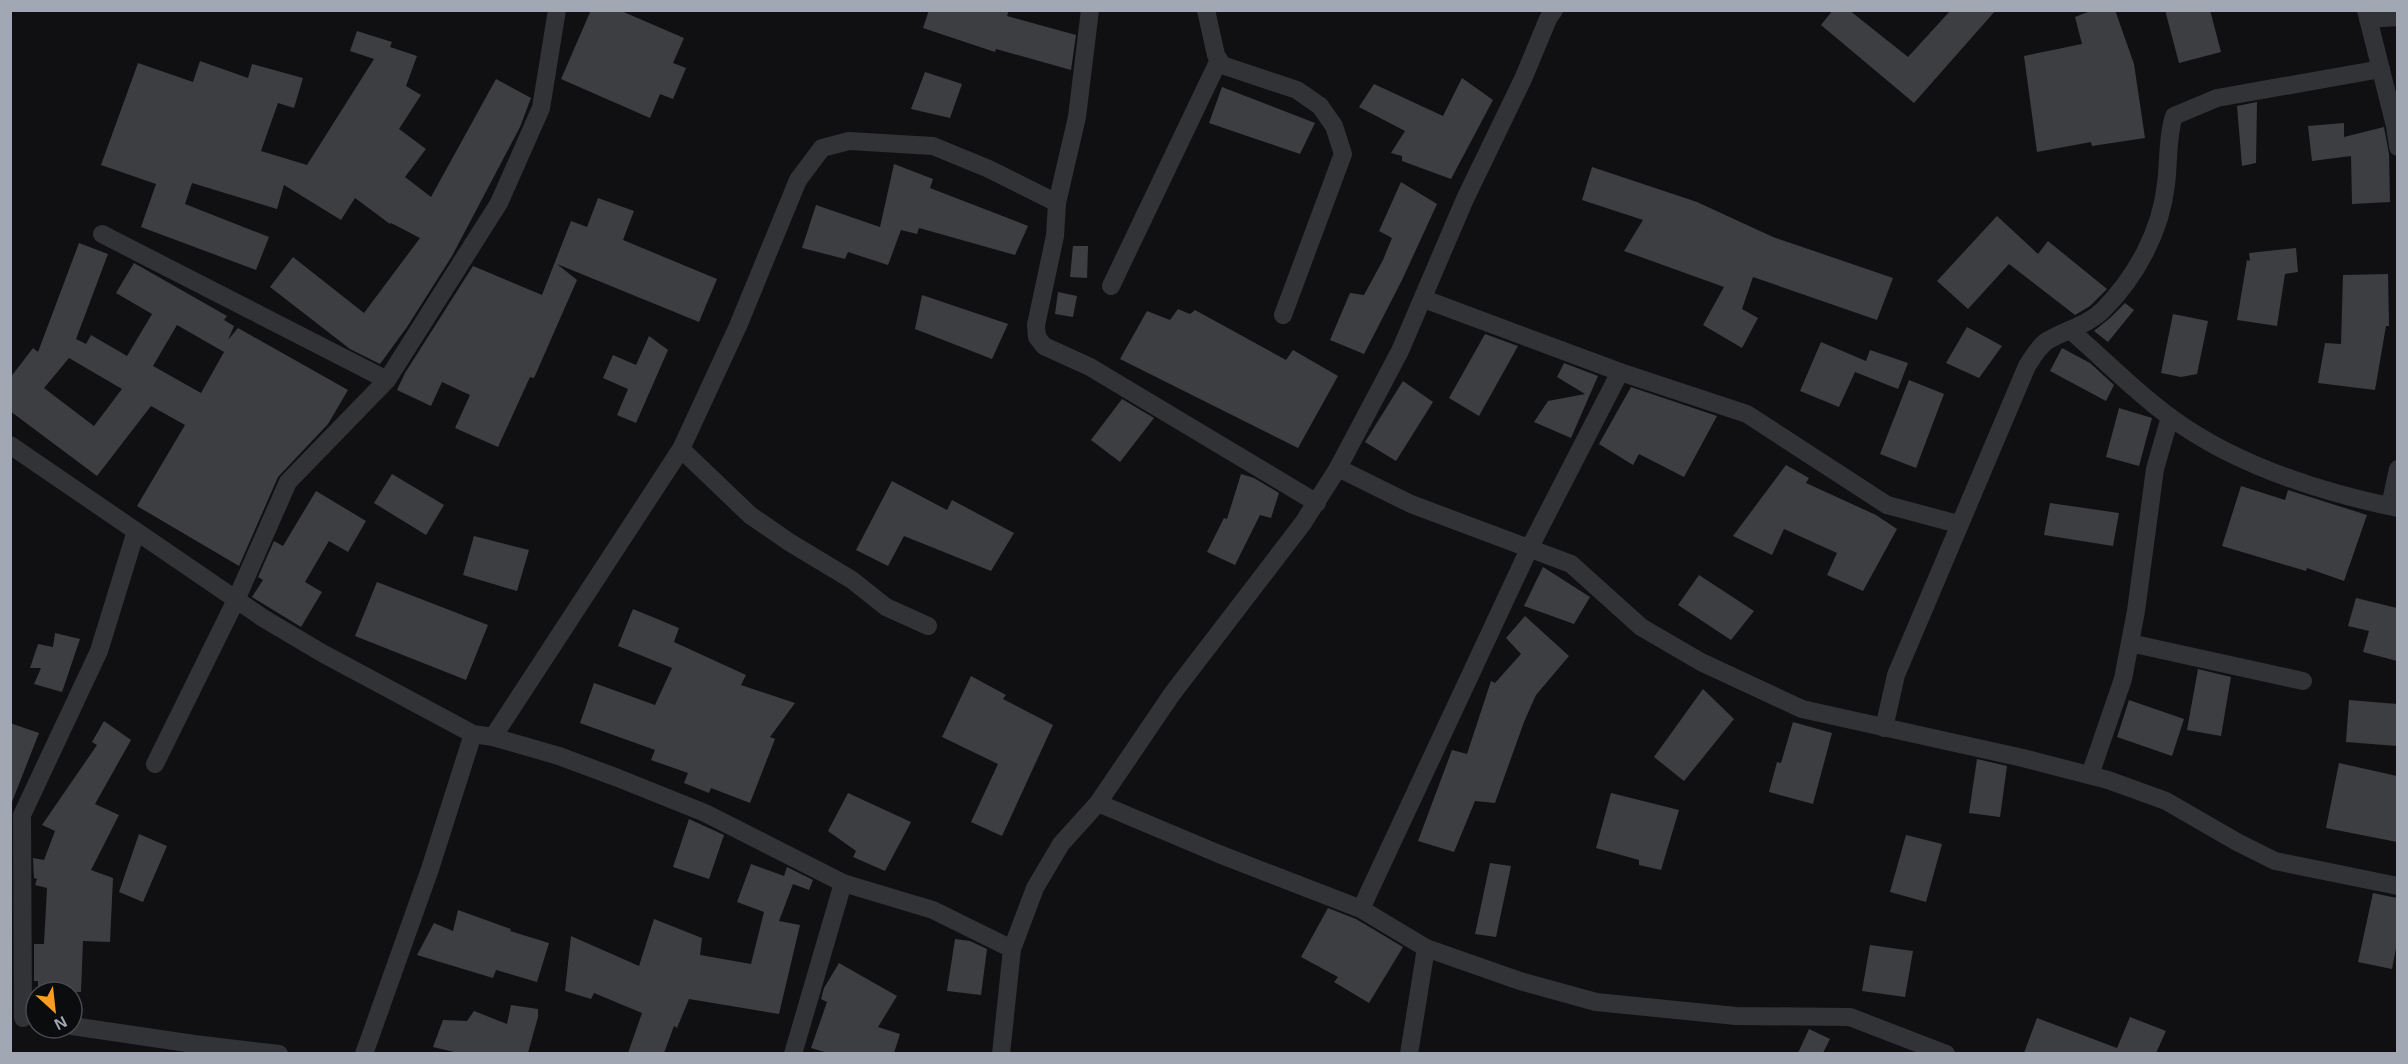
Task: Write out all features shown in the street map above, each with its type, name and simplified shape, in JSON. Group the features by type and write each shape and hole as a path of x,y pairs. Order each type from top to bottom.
{"street":[{"path":"155,764 236,600 288,482 387,381 499,203 541,108 556,10"},
{"path":"1090,10 1077,117 1057,203 1055,236 1036,325 1037,337 1044,346 1090,367 1317,503"},
{"path":"1206,10 1222,65 1297,90 1320,106 1334,126 1343,154 1283,315"},
{"path":"1001,1053 1012,950 1035,888 1061,844 1098,803 1172,694 1243,604 1317,503 1338,468 1400,351 1465,199 1554,10"},
{"path":"2397,17 2367,15 2395,126 2397,147"},
{"path":"1111,286 1219,60"},
{"path":"1884,728 1896,675 1958,524 2027,366 2045,342 2101,312 2129,280 2143,256 2162,210 2170,128 2174,116 2217,98 2381,69"},
{"path":"493,737 681,449 738,326 798,180 822,148 849,141 933,146 989,169 1057,203"},
{"path":"102,234 387,381"},
{"path":"1424,299 1620,372 1747,414 1887,505 1958,524"},
{"path":"2070,330 2170,417 2227,453 2326,491 2394,507 2397,469"},
{"path":"1361,909 1530,547 1620,372"},
{"path":"2090,775 2123,679 2136,611 2155,468 2170,417"},
{"path":"10,445 236,600 322,653 473,734 493,737 559,756 705,813 843,883 933,910 1012,950"},
{"path":"681,449 750,514 789,542 852,580 886,607 928,626"},
{"path":"1338,468 1412,504 1571,564 1641,627 1701,663 1802,709 2090,775 2166,801 2275,861 2397,886"},
{"path":"23,1019 22,814 99,651 136,531"},
{"path":"2130,643 2303,681"},
{"path":"364,1053 430,869 473,734"},
{"path":"1098,803 1219,854 1361,909 1426,948 1520,981 1596,1002 1736,1016 1851,1017 1946,1053"},
{"path":"793,1053 843,883"},
{"path":"1408,1053 1426,948"},
{"path":"84,1028 194,1044 279,1053"}],"building":[{"path":"591,10 619,10 684,38 673,63 686,68 673,99 660,94 650,118 561,79"},
{"path":"929,10 1009,10 1007,16 1076,35 1071,70 996,49 995,52 923,28"},
{"path":"1833,10 1849,10 1908,57 1951,10 1996,10 1914,103 1821,25"},
{"path":"2093,10 2115,10 2134,64 2145,138 2092,146 2091,142 2037,152 2024,56 2082,44 2075,17"},
{"path":"2165,10 2210,10 2221,52 2179,63"},
{"path":"357,31 392,42 390,47 417,56 406,86 421,95 399,129 426,149 405,177 431,197 496,79 531,98 520,127 452,256 407,327 380,364 350,349 270,287 293,257 364,313 420,238 390,224 355,198 341,220 284,185 277,209 192,183 185,204 269,237 256,270 141,227 156,184 101,165 138,63 193,82 200,61 248,78 252,64 303,78 294,108 278,103 261,151 307,165 374,59 350,51"},
{"path":"925,72 962,84 950,118 911,109"},
{"path":"1462,78 1493,100 1451,179 1402,161 1402,156 1391,153 1405,131 1359,107 1374,84 1443,116"},
{"path":"1222,87 1315,123 1300,154 1209,123"},
{"path":"2257,102 2256,163 2242,166 2237,106"},
{"path":"2344,123 2344,137 2384,127 2389,154 2390,202 2352,204 2351,156 2312,161 2308,126"},
{"path":"894,164 933,179 930,188 1028,226 1015,255 919,228 917,234 901,230 888,265 848,252 845,259 802,248 816,205 880,227"},
{"path":"1592,167 1697,202 1773,237 1893,278 1877,320 1753,277 1742,309 1758,318 1742,348 1703,325 1724,287 1624,251 1643,220 1582,200"},
{"path":"1401,182 1437,204 1364,354 1330,340 1350,293 1364,295 1383,260 1392,238 1379,231"},
{"path":"598,198 634,211 623,240 717,279 699,322 557,264 577,280 534,378 530,377 498,447 455,428 470,395 442,382 431,406 397,390 405,373 473,266 542,295 571,221 587,227"},
{"path":"1997,216 2038,254 2048,241 2107,289 2090,306 2075,315 2009,264 1968,309 1937,281"},
{"path":"79,243 108,254 76,339 86,344 91,335 127,356 152,314 116,293 134,263 227,316 224,320 234,326 228,340 238,328 348,390 328,424 278,477 239,566 137,506 185,425 151,406 97,476 10,411 10,378 33,348 38,352","holes":["177,325 224,352 201,393 153,366","69,358 122,389 94,426 44,388"]},
{"path":"1073,246 1088,246 1087,278 1070,277"},
{"path":"2296,248 2298,272 2285,274 2277,326 2237,320 2247,260 2250,261 2249,253"},
{"path":"2388,274 2389,326 2386,326 2375,390 2318,383 2325,343 2341,344 2343,275"},
{"path":"1058,292 1077,296 1073,317 1055,314"},
{"path":"922,295 1008,324 992,359 915,329"},
{"path":"2125,303 2134,310 2108,342 2094,331"},
{"path":"1178,309 1190,314 1195,310 1286,360 1293,350 1338,376 1298,448 1120,359 1147,311 1170,320"},
{"path":"2173,314 2208,321 2197,374 2181,377 2161,373"},
{"path":"1967,327 2002,346 1979,378 1946,363"},
{"path":"1485,334 1518,346 1479,416 1449,398"},
{"path":"649,336 668,350 636,423 617,415 628,389 603,378 613,355 636,365"},
{"path":"1821,342 1866,361 1870,350 1908,363 1898,389 1855,372 1839,407 1800,391"},
{"path":"2062,348 2090,363 2114,385 2106,401 2050,371"},
{"path":"1564,363 1598,376 1571,438 1534,422 1548,401 1585,394 1557,377"},
{"path":"1909,380 1944,394 1916,468 1880,454"},
{"path":"1403,381 1433,402 1396,461 1365,442"},
{"path":"1631,387 1717,416 1684,477 1639,454 1633,465 1599,444"},
{"path":"1122,399 1154,418 1120,462 1091,440"},
{"path":"2119,408 2152,418 2139,466 2106,457"},
{"path":"1786,465 1809,478 1806,483 1876,515 1897,529 1863,591 1827,575 1837,553 1784,529 1772,555 1733,536"},
{"path":"392,474 444,505 426,535 374,503"},
{"path":"1241,474 1254,478 1279,493 1271,518 1260,515 1235,565 1207,552 1224,518 1227,519"},
{"path":"892,481 947,510 952,500 1014,533 991,571 904,536 888,566 856,550"},
{"path":"2241,486 2285,500 2288,490 2367,515 2344,581 2307,568 2306,571 2222,546"},
{"path":"316,491 366,521 348,552 329,541 305,582 322,592 301,627 252,597 263,580 258,577 274,541 283,546"},
{"path":"2050,503 2119,513 2113,546 2044,535"},
{"path":"474,536 529,550 517,591 463,575"},
{"path":"1543,567 1590,597 1574,624 1524,606"},
{"path":"1699,575 1754,611 1731,640 1678,605"},
{"path":"377,582 488,625 466,680 355,636"},
{"path":"2356,598 2397,608 2397,661 2363,652 2369,631 2348,626"},
{"path":"633,609 679,628 674,642 746,675 741,685 795,703 770,737 775,739 750,803 711,788 709,793 684,783 688,773 651,760 655,750 580,723 594,683 655,705 672,668 618,646"},
{"path":"1525,616 1569,656 1536,695 1495,803 1475,801 1454,852 1418,841 1452,750 1467,754 1491,681 1495,683 1521,654 1506,638"},
{"path":"55,633 80,639 62,692 34,684 41,668 30,668 38,644 53,647"},
{"path":"2198,669 2231,677 2221,736 2187,730"},
{"path":"971,676 1006,695 1003,699 1053,725 1002,836 971,822 998,764 942,737"},
{"path":"1703,689 1734,719 1684,781 1654,757"},
{"path":"2129,700 2184,719 2172,756 2117,737"},
{"path":"2349,700 2397,704 2397,746 2346,742"},
{"path":"104,721 131,740 95,804 119,815 91,870 113,878 110,942 83,941 81,980 34,980 34,944 44,944 47,888 35,885 37,879 34,878 33,858 44,860 55,831 42,825 97,745 92,742"},
{"path":"1793,722 1832,733 1813,804 1769,792 1777,762 1781,763"},
{"path":"10,723 39,733 12,802 10,802"},
{"path":"1977,759 2007,766 2000,817 1969,813"},
{"path":"2339,763 2397,776 2397,842 2326,828"},
{"path":"848,793 911,822 885,871 853,857 856,851 828,831"},
{"path":"1611,793 1679,810 1661,870 1639,865 1639,860 1596,848"},
{"path":"689,819 724,835 709,879 673,867"},
{"path":"139,834 167,846 143,902 119,892"},
{"path":"1906,835 1942,844 1926,902 1890,892"},
{"path":"1490,863 1511,866 1496,937 1475,934"},
{"path":"751,864 784,876 787,867 813,880 809,890 793,884 779,921 800,925 779,1014 689,999 677,1028 674,1026 664,1053 628,1053 642,1013 594,993 591,999 565,991 571,936 639,966 654,919 702,938 700,955 751,964 764,912 737,902"},
{"path":"2373,893 2397,898 2397,943 2392,969 2358,962"},
{"path":"1328,908 1356,919 1403,947 1369,1003 1334,982 1338,977 1301,957"},
{"path":"458,910 511,929 510,931 549,943 537,982 496,970 493,978 417,955 434,923 453,931"},
{"path":"955,939 970,941 987,949 981,995 947,991"},
{"path":"1870,945 1913,951 1905,997 1862,991"},
{"path":"839,963 897,996 878,1027 900,1034 894,1053 828,1053 811,1048 827,1002 821,999 824,988"},
{"path":"511,1005 538,1009 528,1053 458,1053 433,1047 443,1020 467,1021 474,1011 507,1024"},
{"path":"2130,1017 2166,1031 2156,1053 2024,1053 2037,1018 2117,1048"},
{"path":"1809,1029 1830,1039 1823,1053 1798,1053"}]}
